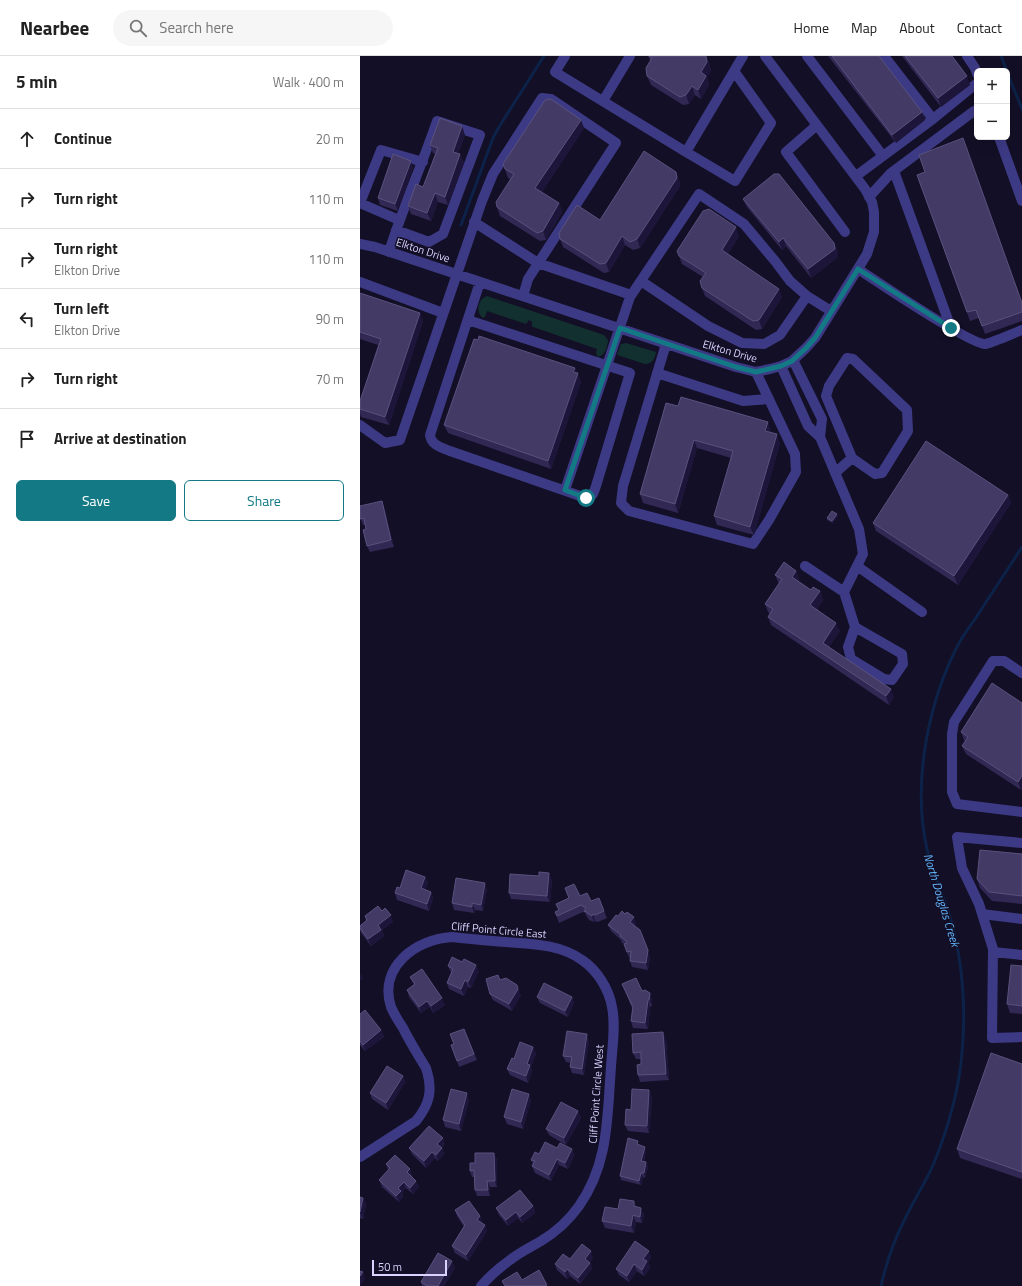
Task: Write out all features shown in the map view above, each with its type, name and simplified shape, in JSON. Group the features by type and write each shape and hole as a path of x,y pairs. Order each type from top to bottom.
{"street":[{"path":"565,56 555,72 735,181 771,124 734,71"},
{"path":"603,101 630,56"},
{"path":"686,152 743,56"},
{"name":"Elkton Drive","path":"360,244 389,252 736,367 756,372 781,366 792,360 815,338 858,269 867,254 874,232 874,212 872,202 856,176 765,56"},
{"path":"807,56 883,156"},
{"path":"884,56 933,119"},
{"path":"967,56 976,68"},
{"path":"856,176 933,119 974,85"},
{"path":"360,425 385,442 400,440 474,222 493,174 542,98 552,99 616,143 528,279 523,296"},
{"path":"869,198 894,170 974,111"},
{"path":"389,252 397,225 423,162 437,121 480,135 443,234 429,242 397,225 360,203 380,150 423,162"},
{"path":"817,125 786,152 845,232"},
{"path":"1000,140 1022,201"},
{"path":"894,170 951,328"},
{"path":"565,490 631,295 699,194 744,224 790,281 807,296 831,311"},
{"path":"474,222 538,263 631,295"},
{"path":"858,269 977,343 985,344 1022,330"},
{"path":"641,280 708,326 742,343 764,344 780,335 807,296"},
{"path":"360,282 443,313"},
{"path":"468,320 630,373 594,490 590,498 586,498 445,450 434,443 431,439 430,435 480,282"},
{"path":"666,344 623,486 621,503 629,511 753,544 769,520 796,472 795,454 756,372"},
{"path":"847,358 853,359 907,410 908,431 882,473 875,474 852,458 826,396 829,386 847,358"},
{"path":"792,360 822,419 820,437"},
{"path":"781,366 808,426 820,437 859,529 863,554 844,592"},
{"path":"657,373 743,401 769,399"},
{"path":"835,473 852,458"},
{"path":"805,566 844,592 855,627 848,647 851,658 884,679 892,680 903,664 902,654 855,627"},
{"path":"857,566 922,612"},
{"path":"1022,673 1004,661 993,661 954,722 952,734 952,792 957,804 1022,812"},
{"path":"1022,843 956,836 962,868 982,914 993,952 992,1038 1022,1037"},
{"path":"982,914 1022,919"},
{"name":"Cliff Point Circle East","path":"360,1157 416,1121 422,1113 429,1096 426,1068 397,1018 392,1008 389,996 392,976 396,966 402,958 415,948 429,941 452,937 526,943 555,948 572,954 582,960 597,974 609,996"},
{"path":"993,952 1022,955"},
{"name":"Cliff Point Circle West","path":"481,1286 511,1259 542,1241 562,1226 578,1208 593,1181 603,1153 606,1139 613,1024 612,1006 609,996"}],"green space":[{"path":"487,296 604,335 608,340 606,350 601,356 598,357 596,353 597,349 533,327 532,322 529,320 526,324 487,311 485,317 483,318 478,309 481,300"},
{"path":"626,343 656,352 654,359 650,363 645,364 617,355 621,344"}],"building":[{"path":"649,56 706,56 707,62 701,72 706,76 698,90 692,86 686,95 680,97 647,76 646,68 652,58"},
{"path":"832,56 879,56 922,112 892,135"},
{"path":"905,56 952,56 967,76 938,98"},
{"path":"551,99 581,120 535,188 559,203 543,231 537,233 497,207 496,202 514,174 505,169 503,164 545,100"},
{"path":"440,118 462,126 453,152 460,154 445,197 435,193 427,213 408,206 416,184 423,187 438,148 430,145"},
{"path":"963,138 1022,303 1022,312 982,326 976,310 967,312 917,175 925,172 919,155"},
{"path":"644,151 676,172 677,178 637,239 630,242 622,236 606,263 600,264 560,239 559,233 577,205 600,220"},
{"path":"393,154 411,161 395,204 378,198"},
{"path":"774,174 779,174 834,243 835,249 808,269 783,238 779,242 743,199"},
{"path":"709,209 736,227 722,250 779,289 759,320 753,321 702,288 700,281 706,273 679,256 677,251 703,211"},
{"path":"360,293 420,313 385,417 360,409 360,401 381,339 360,332"},
{"path":"479,336 575,368 573,372 578,373 548,461 444,425 474,339 478,340"},
{"path":"681,397 768,422 765,431 777,434 750,527 714,516 733,451 694,440 675,504 640,494 666,403 678,406"},
{"path":"926,441 1008,495 954,576 873,523"},
{"path":"382,501 391,540 367,546 363,530 366,529 364,518 360,519 360,506"},
{"path":"832,511 837,514 832,521 827,518"},
{"path":"784,562 796,571 792,577 811,590 813,587 820,591 810,605 836,623 823,643 891,689 886,696 768,617 773,609 765,604 782,579 775,575"},
{"path":"992,683 1022,703 1022,776 1018,782 962,746 968,737 961,732"},
{"path":"980,850 1022,854 1022,896 989,892 977,879"},
{"path":"406,870 425,877 421,888 431,892 427,904 395,893 397,887 400,888"},
{"path":"539,872 549,873 547,896 509,893 510,874 539,876"},
{"path":"456,878 485,883 481,905 472,903 472,907 452,903"},
{"path":"574,884 580,896 587,893 591,901 599,898 604,911 595,915 593,914 592,916 584,911 586,908 581,905 557,916 555,912 559,910 556,904 569,898 565,888"},
{"path":"378,906 382,911 385,908 391,915 378,925 381,930 368,939 360,926 367,920 365,916"},
{"path":"622,911 625,914 627,912 634,917 630,922 640,930 648,950 646,963 630,961 631,951 627,952 624,944 627,943 626,941 608,925 616,915 618,916"},
{"path":"452,957 462,962 464,959 476,965 468,982 465,980 461,989 447,983 453,969 448,966"},
{"path":"1011,965 1022,966 1022,1006 1007,1004"},
{"path":"422,969 442,998 431,1006 427,1001 419,1007 407,990 415,984 410,977"},
{"path":"498,975 500,980 506,978 517,985 518,989 509,1004 490,994 486,979"},
{"path":"636,978 642,991 645,990 650,993 645,1023 631,1021 633,1007 622,984"},
{"path":"544,983 572,997 565,1011 537,997"},
{"path":"365,1010 381,1030 363,1045 360,1041 360,1014"},
{"path":"464,1029 474,1054 457,1061 451,1045 454,1044 450,1034"},
{"path":"567,1031 587,1034 582,1069 570,1067 572,1057 563,1056"},
{"path":"663,1032 666,1074 638,1075 637,1065 641,1064 641,1052 633,1053 632,1034"},
{"path":"520,1042 533,1047 527,1064 530,1065 526,1076 507,1069 512,1058 514,1059"},
{"path":"991,1053 1022,1064 1022,1172 957,1149"},
{"path":"387,1066 403,1076 386,1103 370,1093"},
{"path":"451,1089 467,1093 459,1124 443,1120"},
{"path":"512,1089 529,1094 521,1122 504,1117"},
{"path":"632,1089 649,1090 647,1126 625,1125 626,1109 631,1110"},
{"path":"561,1102 578,1111 564,1138 546,1129"},
{"path":"429,1126 443,1138 437,1144 442,1148 436,1155 432,1152 424,1161 409,1148"},
{"path":"628,1138 638,1141 637,1144 645,1147 641,1161 646,1162 644,1173 641,1173 639,1181 620,1176"},
{"path":"545,1142 557,1148 560,1143 572,1149 565,1163 557,1159 549,1175 532,1166 535,1161 531,1160 535,1152 539,1154"},
{"path":"475,1153 494,1153 495,1181 487,1181 488,1190 475,1190 474,1170 470,1171 470,1163 475,1163"},
{"path":"395,1155 410,1169 407,1172 416,1181 410,1188 404,1182 398,1188 401,1191 396,1196 379,1180 390,1168 386,1164"},
{"path":"520,1190 533,1206 520,1217 516,1212 506,1220 496,1208"},
{"path":"360,1197 363,1198 360,1212"},
{"path":"620,1199 634,1201 634,1206 641,1208 640,1217 633,1215 631,1226 602,1221 605,1207 618,1209"},
{"path":"469,1201 480,1216 477,1220 485,1225 466,1255 452,1246 465,1225 455,1210"},
{"path":"635,1241 649,1251 643,1259 647,1261 642,1270 634,1264 627,1276 616,1269"},
{"path":"582,1244 591,1251 585,1259 590,1263 578,1278 567,1269 565,1272 555,1264 563,1254 570,1259"},
{"path":"438,1253 452,1261 438,1286 427,1286 421,1282"},
{"path":"539,1270 547,1285 545,1286 505,1286 502,1281 517,1272 522,1280"}],"waterway":[{"path":"461,225 493,138 544,56"},
{"name":"North Douglas Creek","path":"1001,56 1006,68"},
{"name":"North Douglas Creek","path":"1010,79 1022,109"},
{"name":"North Douglas Creek","path":"881,1286 896,1238 934,1163 944,1136 956,1095 961,1067 964,1021 963,988 959,955 949,914 927,849 923,824 921,797 922,770 926,743 931,717 939,691 948,666 959,643 1022,547"}],"route":[{"path":"586,498 565,490 620,328 736,367 756,372 770,369 792,361 815,338 858,269 951,328"}]}
